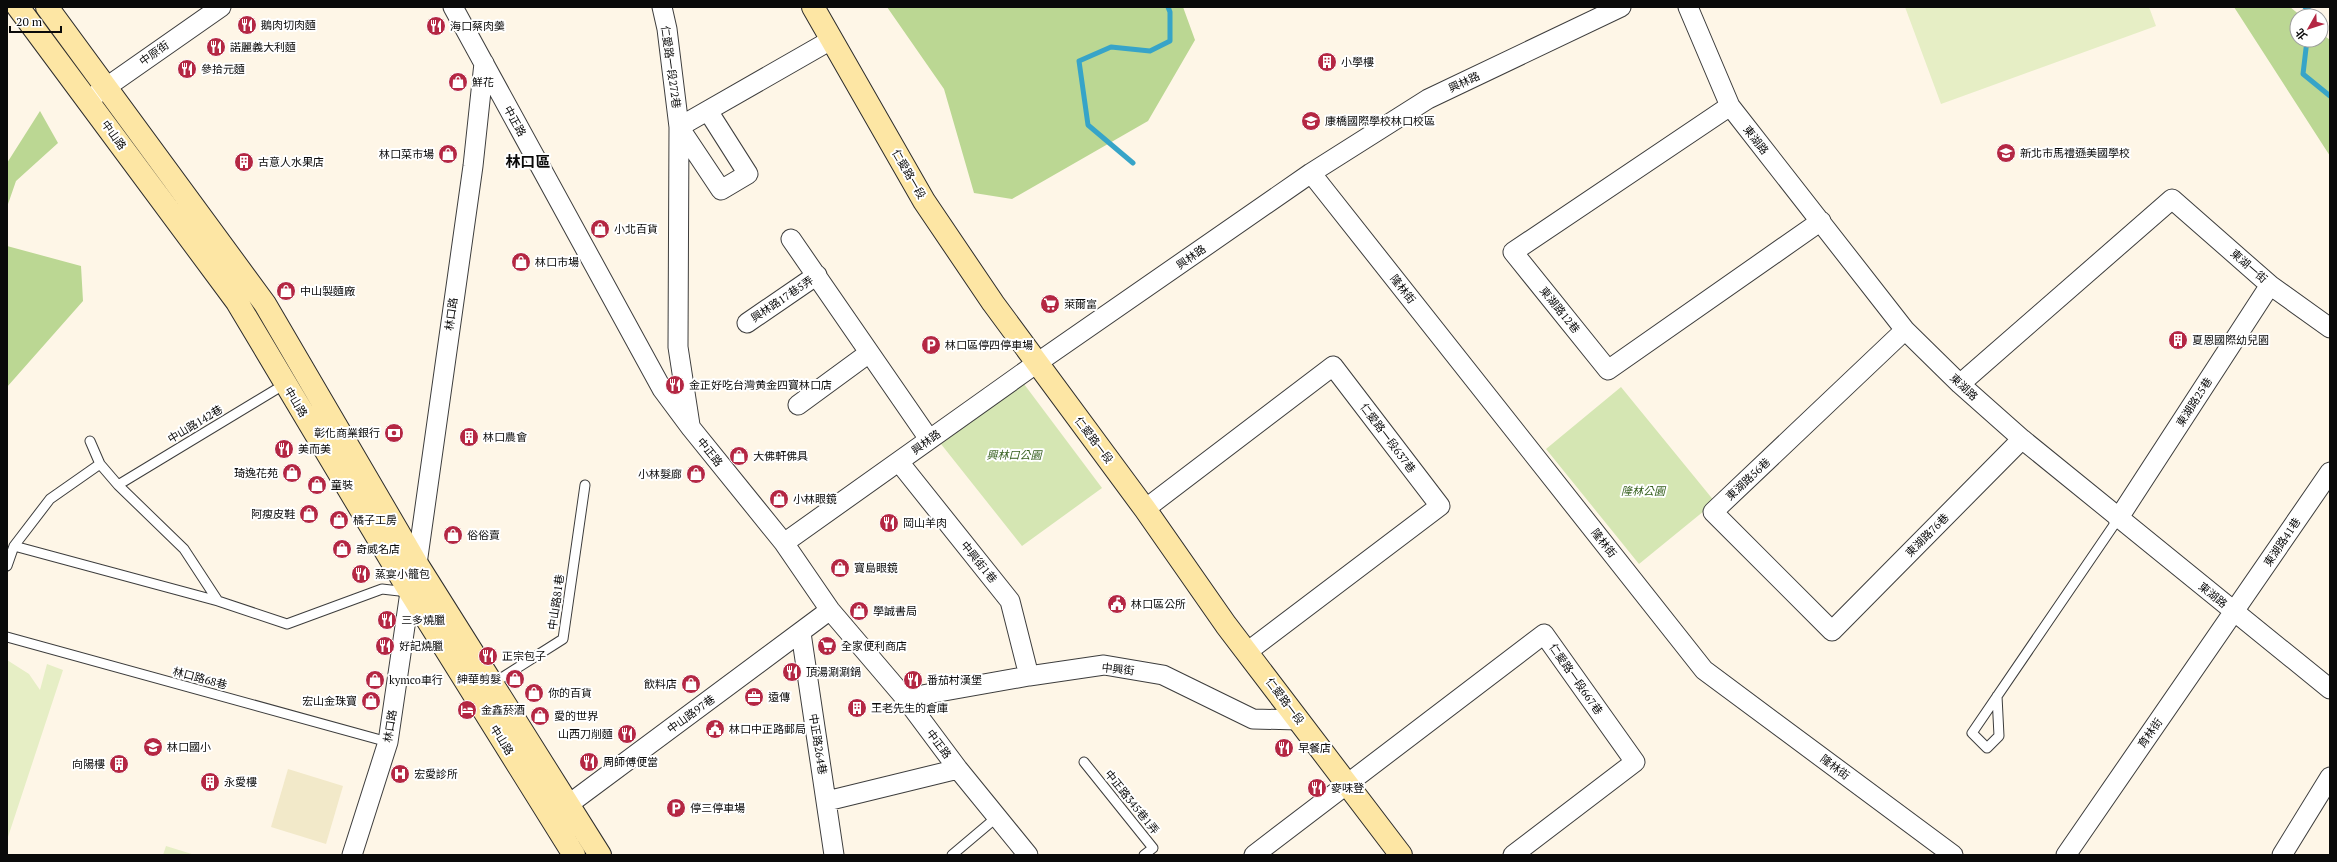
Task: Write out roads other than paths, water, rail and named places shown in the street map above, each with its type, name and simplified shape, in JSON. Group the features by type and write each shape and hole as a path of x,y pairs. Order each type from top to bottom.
{"main road":[{"name":"中山路","path":"18,7 237,302 410,592 574,855"},
{"name":"中山路","path":"47,7 265,304 338,426 416,564 600,855"},
{"name":"仁愛路一段","path":"813,7 830,40 924,201 1037,363 1145,509 1247,652 1401,855"}],"street":[{"name":"中原街","path":"88,100 221,7"},
{"name":"中正路","path":"453,7 662,389 691,428 784,543 830,610 905,698 958,769 1028,855"},
{"name":"仁愛路一段272巷","path":"662,7 668,29 679,127 678,347 691,428"},
{"name":"興林路","path":"784,543 1037,363 1311,174 1428,99 1621,7"},
{"name":"東湖路","path":"1688,7 1730,106 1906,330 1960,384 2022,439 2118,519 2330,689"},
{"path":"708,111 748,174 721,190 679,127 830,40"},
{"name":"林口路","path":"416,564 473,166 484,63"},
{"name":"東湖路12巷","path":"1730,106 1513,252 1608,370 1820,221"},
{"name":"隆林街","path":"1311,174 1704,670 1953,855"},
{"name":"東湖一街","path":"1960,384 2172,199 2270,285 2330,328"},
{"path":"791,239 929,439"},
{"name":"興林路17巷5弄","path":"747,324 817,275"},
{"name":"東湖路25巷","path":"2118,519 2270,285"},
{"name":"東湖路56巷","path":"1832,631 1713,512 1906,330"},
{"path":"798,405 869,353"},
{"name":"仁愛路一段637巷","path":"1145,509 1333,366 1440,506 1247,652"},
{"name":"東湖路76巷","path":"1832,631 2022,439"},
{"name":"中興街1巷","path":"899,462 1010,601 1029,676"},
{"name":"東湖路41巷","path":"2234,611 2330,472"},
{"name":"林口路","path":"352,855 388,742 410,592"},
{"name":"中山路97巷","path":"551,818 830,610"},
{"name":"育林街","path":"2066,855 2234,611"},
{"name":"中正路264巷","path":"801,633 834,855"},
{"name":"仁愛路一段667巷","path":"1346,784 1544,634 1635,762 1513,855"},
{"name":"中興街","path":"905,698 1029,676 1104,665 1162,675 1253,718 1299,720"},
{"path":"827,801 958,769"},
{"path":"2282,855 2330,777"},
{"path":"1254,855 1346,784"}],"lane":[{"name":"中山路142巷","path":"118,485 285,384"},
{"path":"90,441 100,464 118,485 184,549 218,600"},
{"path":"7,566 14,546 50,499 100,464"},
{"name":"中山路81巷","path":"492,684 563,639 585,485"},
{"path":"1997,696 1999,736 1987,748 1972,733 1997,696 2118,519"},
{"path":"14,546 218,600 287,624 382,589 410,592"},
{"name":"林口路68巷","path":"7,637 388,742"},
{"name":"中正路345巷1弄","path":"1084,762 1153,848 1144,855"},
{"path":"952,855 997,817"}],"waterway":[{"path":"1133,163 1088,125 1079,61 1111,47 1150,51 1170,41 1170,12 1168,7"},
{"path":"2306,48 2303,74 2330,96"}],"place":[{"name":"鵝肉切肉麵","path":"247,25"},
{"name":"海口蔡肉羹","path":"436,26"},
{"name":"諾麗義大利麵","path":"216,47"},
{"name":"小學樓","path":"1327,62"},
{"name":"參拾元麵","path":"187,69"},
{"name":"鮮花","path":"458,82"},
{"name":"康橋國際學校林口校區","path":"1311,121"},
{"name":"新北市馬禮遜美國學校","path":"2006,153"},
{"name":"林口菜市場","path":"448,154"},
{"name":"古意人水果店","path":"244,162"},
{"name":"小北百貨","path":"600,229"},
{"name":"林口市場","path":"521,262"},
{"name":"中山製麵廠","path":"286,291"},
{"name":"萊爾富","path":"1050,304"},
{"name":"夏恩國際幼兒園","path":"2178,340"},
{"name":"林口區停四停車場","path":"931,345"},
{"name":"金正好吃台灣黄金四寶林口店","path":"675,385"},
{"name":"彰化商業銀行","path":"394,433"},
{"name":"林口農會","path":"469,437"},
{"name":"美而美","path":"284,449"},
{"name":"大佛軒佛具","path":"739,456"},
{"name":"琦逸花苑","path":"292,473"},
{"name":"小林髮廊","path":"696,474"},
{"name":"童裝","path":"317,485"},
{"name":"小林眼鏡","path":"779,499"},
{"name":"阿瘦皮鞋","path":"309,514"},
{"name":"橘子工房","path":"339,520"},
{"name":"岡山羊肉","path":"889,523"},
{"name":"俗俗賣","path":"453,535"},
{"name":"奇威名店","path":"342,549"},
{"name":"寶島眼鏡","path":"840,568"},
{"name":"蒸宴小籠包","path":"361,574"},
{"name":"林口區公所","path":"1117,604"},
{"name":"學誠書局","path":"859,611"},
{"name":"三多燒臘","path":"387,620"},
{"name":"好記燒臘","path":"385,646"},
{"name":"全家便利商店","path":"827,646"},
{"name":"正宗包子","path":"488,656"},
{"name":"頂湯涮涮鍋","path":"792,672"},
{"name":"紳華剪髮","path":"515,679"},
{"name":"kymco車行","path":"375,680"},
{"name":"番茄村漢堡","path":"913,680"},
{"name":"飲料店","path":"691,684"},
{"name":"你的百貨","path":"534,693"},
{"name":"遠傳","path":"754,697"},
{"name":"宏山金珠寶","path":"371,701"},
{"name":"王老先生的倉庫","path":"857,708"},
{"name":"金鑫菸酒","path":"467,710"},
{"name":"愛的世界","path":"540,716"},
{"name":"林口中正路郵局","path":"715,729"},
{"name":"山西刀削麵","path":"627,734"},
{"name":"林口國小","path":"153,747"},
{"name":"早餐店","path":"1284,748"},
{"name":"周師傅便當","path":"589,762"},
{"name":"向陽樓","path":"119,764"},
{"name":"宏愛診所","path":"400,774"},
{"name":"永愛樓","path":"210,782"},
{"name":"麥味登","path":"1317,788"},
{"name":"停三停車場","path":"676,808"}],"district":[{"name":"林口區","path":"528,162"}],"park label":[{"name":"興林口公園","path":"1014,455"},
{"name":"隆林公園","path":"1643,491"}]}
